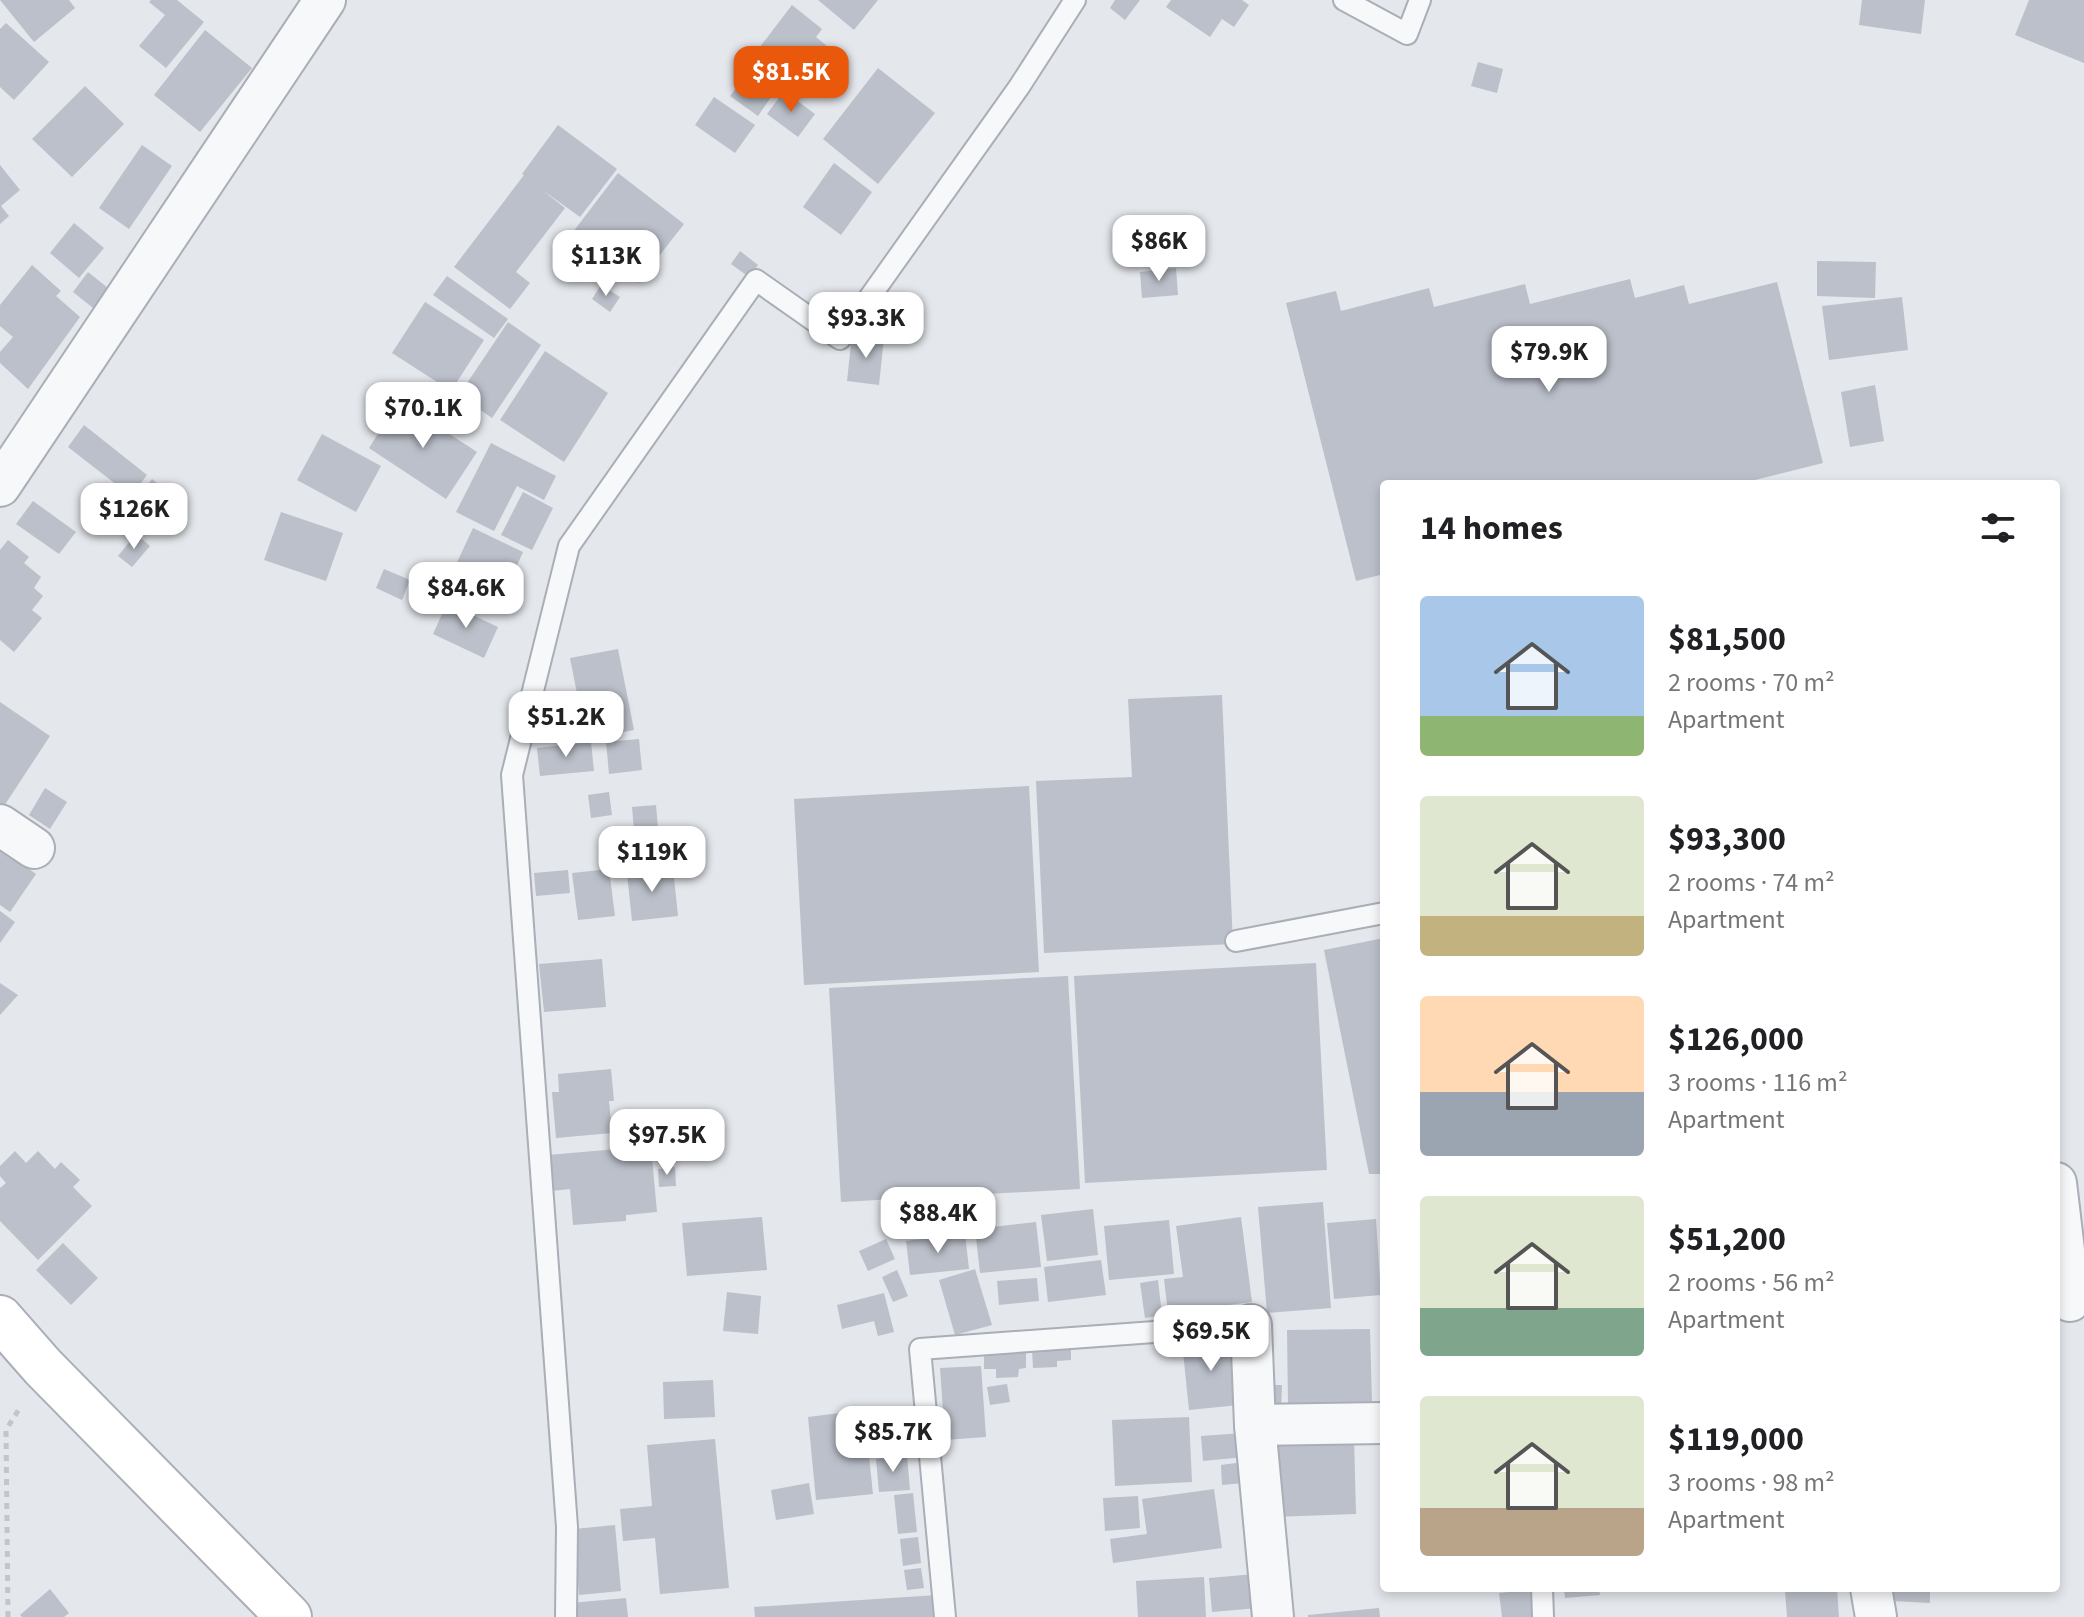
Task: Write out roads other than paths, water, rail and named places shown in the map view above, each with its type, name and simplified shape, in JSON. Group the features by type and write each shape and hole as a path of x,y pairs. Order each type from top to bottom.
{"street":[{"path":"0,486 325,0"},
{"path":"0,825 34,848"},
{"path":"2060,1217 2070,1301"},
{"path":"0,1318 43,1367 289,1617"},
{"path":"1251,1325 1255,1425 1273,1617"},
{"path":"1255,1425 1380,1423"},
{"path":"1872,1592 1876,1617"}],"lane":[{"path":"566,1617 566,1511 512,775 569,546 756,280 840,339 1019,87 1075,0"},
{"path":"1344,0 1407,34 1420,0"},
{"path":"1236,941 1380,914"},
{"path":"945,1617 920,1349 1251,1325"},
{"path":"1542,1592 1543,1617"}]}
